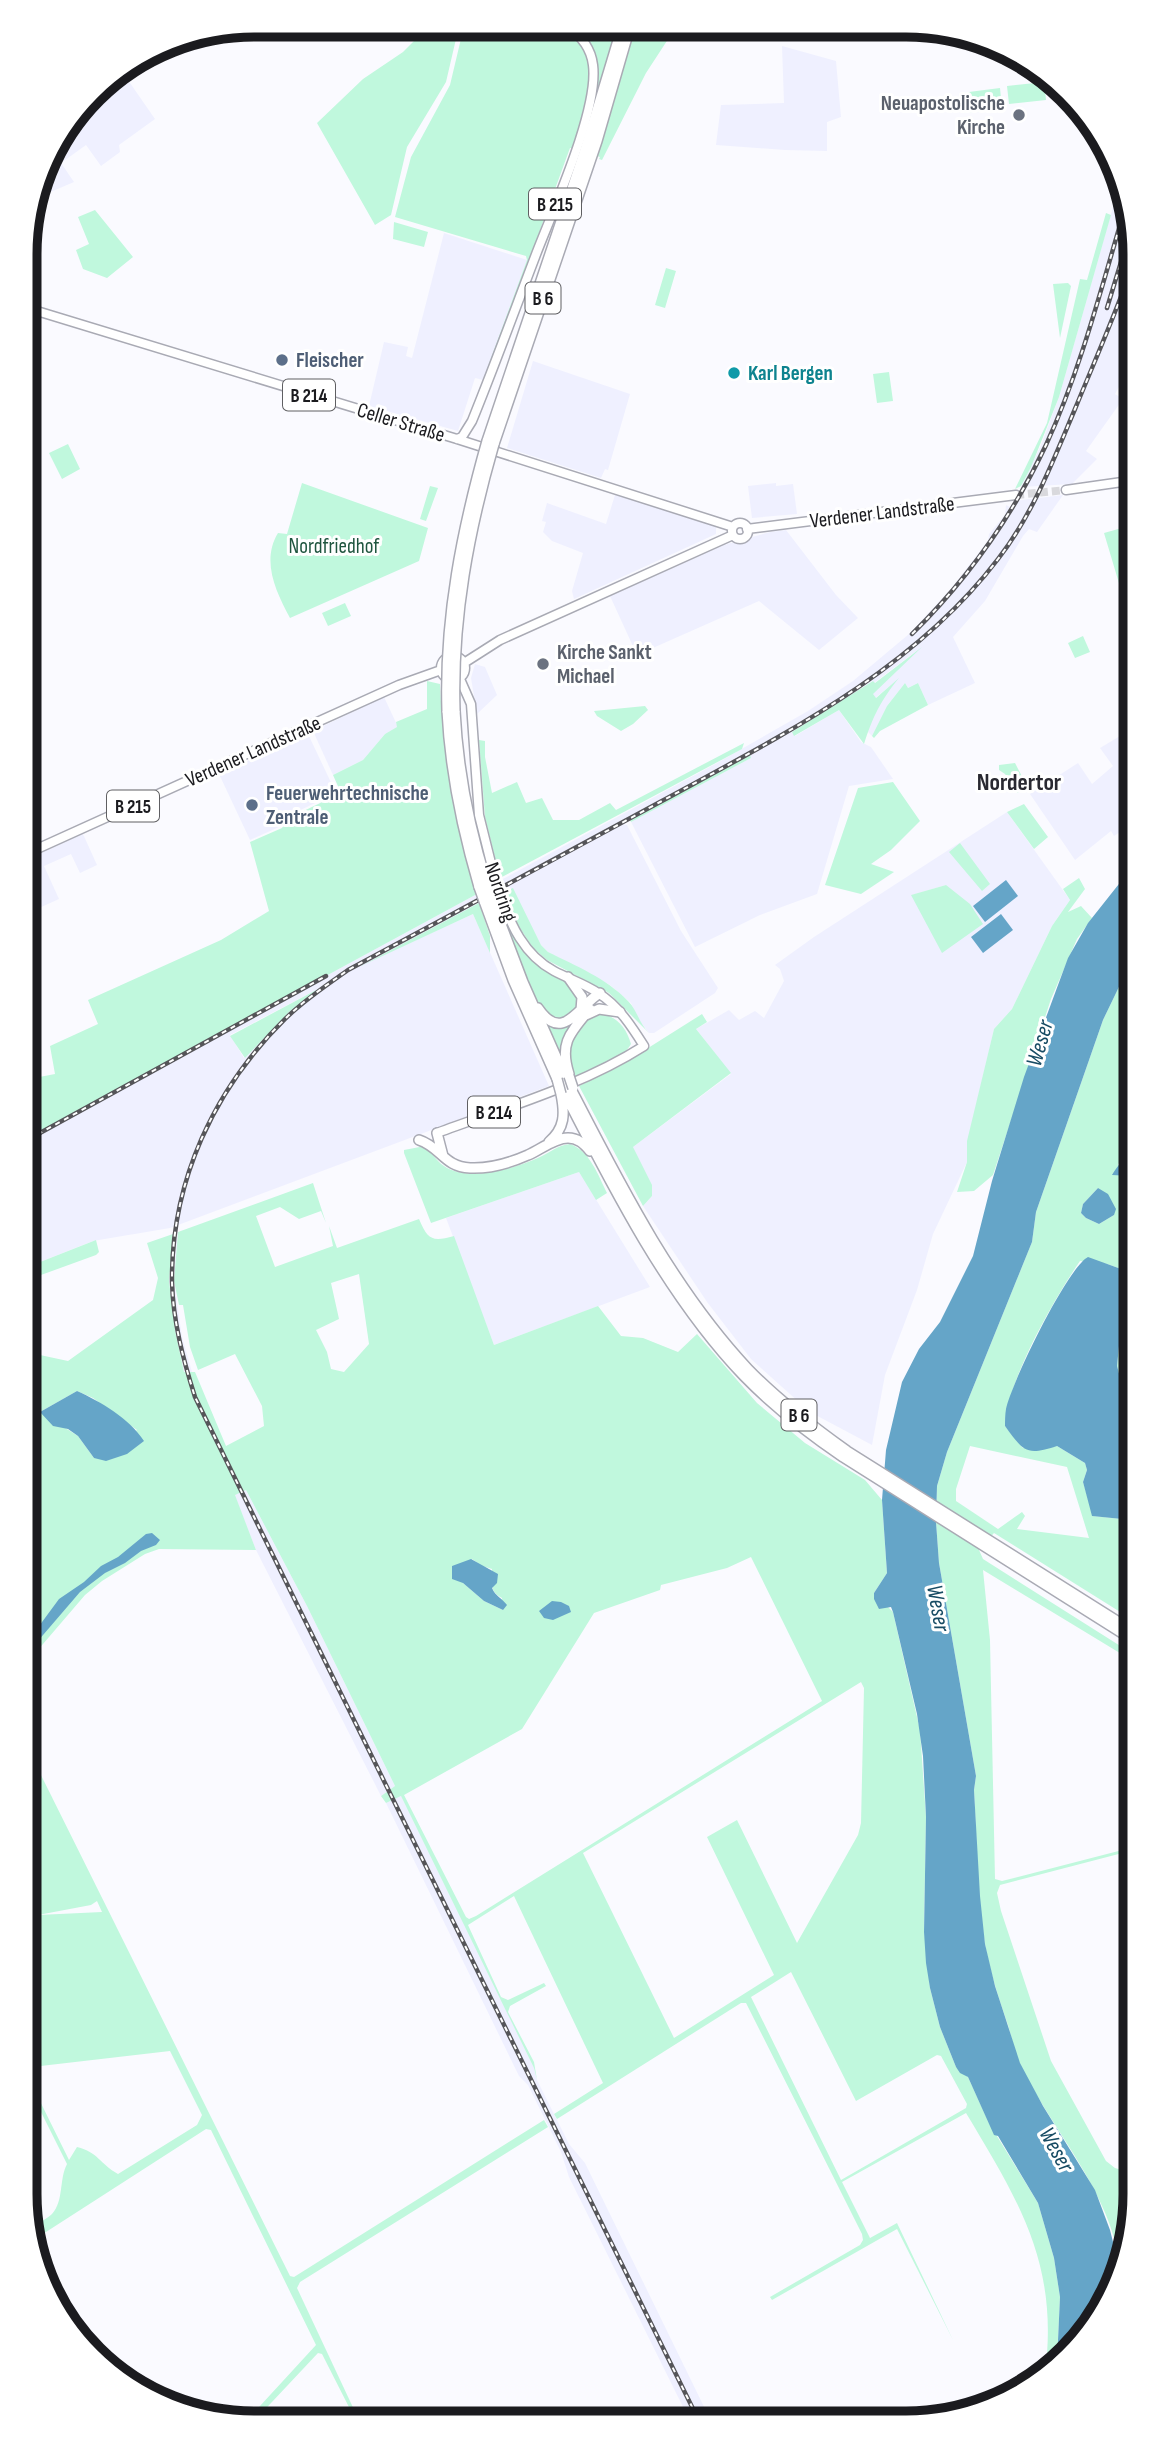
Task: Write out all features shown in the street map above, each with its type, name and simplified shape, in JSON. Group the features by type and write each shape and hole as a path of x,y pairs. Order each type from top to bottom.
{"highway":[{"path":"615,53 616,37"},
{"name":"B 6","path":"564,1078 523,982 460,812 451,760 451,711 462,581 490,442 619,37"},
{"name":"B 6","path":"490,442 597,141 627,37"},
{"name":"B 6","path":"492,897 513,979 564,1078"},
{"path":"542,1147 558,1133 562,1125 569,1092 564,1078 564,1052 566,1042 582,1014 582,997 568,977"},
{"name":"B 6","path":"523,982 540,1011 549,1020 565,1023 582,1014 592,998 600,993"},
{"path":"582,1014 599,1009 620,1012"},
{"name":"B 6","path":"569,1092 599,1156 709,1322 748,1369 819,1431 1123,1633"},
{"name":"B 214","path":"437,1133 444,1158"},
{"name":"B 214","path":"419,1140 457,1166 486,1167 517,1160 562,1138 572,1138 582,1142 599,1156 609,1178"},
{"name":"B 6","path":"609,1178 660,1263 703,1326 767,1398 814,1437 1123,1625"}],"main road":[{"name":"B 215","path":"472,421 563,184 590,98 593,78 590,53 579,37"},
{"name":"Celler Straße","path":"37,311 720,521 733,531"},
{"path":"457,439 462,437 472,421"},
{"path":"451,656 464,663 465,670 460,679 448,680 441,670 442,663 451,656 459,578 481,477 482,458 472,434 472,421"},
{"path":"1066,490 1123,482"},
{"name":"Verdener Landstraße","path":"733,531 742,539 746,536 747,529 1016,495"},
{"path":"464,663 500,640 733,531"},
{"name":"Verdener Landstraße","path":"37,849 408,681 441,670"},
{"name":"Nordring","path":"437,1133 588,1077 644,1046 620,1012 600,993 544,965 524,945 492,897 487,884 479,815 471,704 460,679"}],"shaded area":[{"path":"782,46 836,61 841,117 827,122 827,151 716,145 721,105 784,103"},
{"path":"127,78 155,119 119,145 120,152 101,166 86,145 61,163 74,182 45,194 53,171 73,133 91,111"},
{"path":"1116,197 1123,254 1123,379 1115,394 1123,399 1086,451 1097,459 1072,484 1021,487 1059,397"},
{"path":"444,233 527,260 483,380 475,378 458,431 369,406 384,342 408,347 406,356 412,358"},
{"path":"533,361 630,394 608,470 605,469 601,478 507,448"},
{"path":"776,483 776,486 793,484 797,514 752,518 748,486"},
{"path":"615,495 713,524 716,526 716,534 574,599 572,591 583,553 552,541 543,532 546,522 542,521 547,503 606,524"},
{"path":"1063,495 1037,532 1029,529 1023,536 985,601 953,637 975,683 928,705 918,683 908,688 905,683 887,706 872,736 868,732 871,721 881,700 895,682 875,698 872,694 915,652 874,683 872,681 865,687 861,683 857,686 860,690 792,732 795,736 839,710 861,742 871,747 893,779 849,786 817,894 760,915 695,947 631,822 751,758 750,756 623,824 627,825 681,931 718,988 715,993 654,1033 649,1033 638,1019 631,1003 610,985 548,952 541,945 512,889 505,891 501,880 717,763 808,711 853,681 909,634 950,590 988,541 989,534 1005,515 1006,505 1010,507 1014,501"},
{"path":"786,530 836,595 858,618 819,650 759,601 637,655 610,596 724,545"},
{"path":"475,664 485,667 497,695 477,714 471,678"},
{"path":"384,697 398,727 385,734 363,760 333,775 313,731"},
{"path":"308,734 336,793 288,816 279,827 250,840 219,774"},
{"path":"1123,734 1123,835 1120,832 1114,836 1111,831 1075,860 1030,794 1078,763 1092,784 1113,766 1100,748"},
{"path":"1007,812 1070,900 1052,926 1012,1009 994,1029 968,1140 967,1162 933,1234 917,1290 885,1375 872,1445 810,1412 751,1359 707,1302 643,1206 652,1196 633,1147 731,1074 696,1029 729,1010 739,1020 755,1011 764,1018 784,981 780,969 775,965","holes":["946,885 943,952 912,895"]},
{"path":"83,834 97,865 80,873 71,854 44,866 59,899 37,909 37,855"},
{"path":"477,894 479,903 375,959 473,914 549,1086 170,1228 93,1241 37,1263 37,1133","holes":["314,991 290,1011 244,1058 230,1035"]},
{"path":"579,1172 650,1287 494,1345 446,1218"},
{"path":"178,1232 174,1281 182,1337 192,1372 184,1372 169,1281 173,1234"},
{"path":"246,1490 307,1606 395,1786 381,1796 256,1550 234,1494"},
{"path":"401,1796 467,1927 534,2068 537,2080 569,2144 585,2163 706,2411 685,2411 569,2177 561,2152 528,2085 519,2076 386,1803"}],"green space":[{"path":"418,37 456,37 446,82 407,147 391,215 375,225 317,123 363,79 403,52"},
{"path":"461,37 669,37 646,73 602,160 600,157 570,148 485,381 483,380 527,260 526,256 395,217 411,157 450,85"},
{"path":"1039,83 1045,87 1046,100 1009,104 1007,86"},
{"path":"1000,88 1002,109 963,113 961,93"},
{"path":"95,210 133,257 107,278 83,269 76,250 89,244 78,217"},
{"path":"1106,213 1111,215 1059,397 1031,467 1021,486 1015,489 1047,423 1080,279 1087,280"},
{"path":"394,222 428,232 424,247 393,239"},
{"path":"666,268 676,271 665,308 655,305"},
{"path":"1068,283 1071,286 1060,338 1053,284"},
{"path":"889,372 893,401 877,403 873,374"},
{"path":"68,444 80,469 62,479 49,453"},
{"name":"Nordfriedhof","path":"302,483 428,528 419,561 290,618 272,576 271,554 278,533 287,534"},
{"path":"430,486 438,488 426,521 420,519"},
{"path":"1123,528 1123,597 1104,533"},
{"path":"345,603 351,616 328,626 322,613"},
{"path":"1083,636 1090,652 1075,658 1068,643"},
{"path":"922,647 873,694 876,698 899,678 878,709 864,744 839,710 794,736 792,732 873,681 875,683"},
{"path":"427,681 440,684 452,790 477,894 37,1133 37,1077 55,1074 50,1046 98,1024 88,1000 221,940 269,911 250,842 282,828 289,818 341,793 333,775 363,760 385,734 397,727 396,722 427,709"},
{"path":"905,683 908,688 918,683 928,705 880,731 874,738 872,736 887,706"},
{"path":"645,706 648,710 621,731 597,716 594,711"},
{"path":"479,740 485,741 485,757 492,793 517,782 526,803 542,798 553,820 579,820 610,803 616,810 744,743 742,749 500,878 485,817"},
{"path":"750,755 751,758 631,822 630,820"},
{"path":"1015,763 1027,786 1017,793 1005,774 999,770 999,765"},
{"path":"893,782 920,821 891,850 871,864 894,872 861,894 825,885 858,788"},
{"path":"1024,804 1048,837 1034,849 1007,812"},
{"path":"960,843 990,884 982,891 949,852"},
{"path":"1079,878 1085,889 1068,912 1081,906 1092,918 1077,939 1051,999 993,1175 974,1191 957,1192 967,1162 967,1141 994,1029 1012,1009 1052,926 1070,900 1063,889"},
{"path":"946,885 970,904 983,924 942,953 911,895"},
{"path":"513,888 541,945 548,952 590,973 619,993 631,1005 649,1033 609,993 547,960 533,948 514,919 505,891"},
{"path":"497,894 512,933 566,981 580,998 576,1014 556,1021 537,1003"},
{"path":"479,903 490,936 490,953 473,914 361,966"},
{"path":"1123,979 1123,1161 1118,1164 1123,1176 1123,1270 1107,1264 1080,1261 1045,1318 1023,1364 1014,1387 1005,1426 1023,1448 1057,1446 1085,1463 1087,1470 1083,1482 1093,1516 1123,1519 1123,1614 994,1533 979,1550 983,1559 1123,1648 1123,1655 983,1570 990,1640 995,1879 1002,1881 1123,1850 1123,1853 1000,1885 997,1893 1051,2061 1106,2161 1123,2170 1123,2208 1116,2248 1096,2193 1021,2066 989,1965 979,1886 974,1790 976,1776 939,1563 937,1486 947,1452 1032,1242 1036,1212 1103,1020","holes":["1098,1188 1114,1215 1099,1224 1081,1213 1083,1204","970,1446 1067,1467 1089,1538 1017,1529 1025,1516 1022,1512 998,1529 956,1501 956,1489"]},
{"path":"318,989 290,1011 245,1058 230,1036"},
{"path":"594,1013 607,1015 618,1021 631,1044 614,1060 574,1077 569,1058 572,1042 580,1027"},
{"path":"702,1014 707,1022 696,1029 731,1073 633,1147 652,1185 652,1196 643,1206 579,1086 618,1067"},
{"path":"544,1020 575,1020 563,1044 561,1057"},
{"path":"570,1144 583,1152 597,1171 607,1193 596,1200 579,1172 431,1223 404,1153 404,1150 425,1146 444,1166 454,1171 479,1174 518,1165"},
{"path":"313,1183 326,1223 321,1211 299,1219 280,1207 256,1216 275,1267 333,1246 329,1226 337,1248 419,1219 432,1238 454,1236 494,1345 598,1306 621,1336 643,1338 678,1352 697,1334 757,1403 805,1443 865,1480 882,1500 887,1573 874,1593 893,1612 920,1730 926,1817 924,1929 930,1988 940,2027 956,2067 968,2077 989,2123 1038,2203 1054,2258 1060,2297 1058,2348 1046,2359 1046,2300 1031,2236 1003,2176 966,2113 842,2182 870,2238 897,2223 953,2340 897,2229 772,2300 770,2297 860,2245 863,2240 746,2003 741,2003 557,2119 554,2114 603,2083 514,1896 468,1925 501,1997 508,2000 544,1983 546,1986 510,2006 508,2012 534,2062 537,2080 534,2068 401,1796 386,1803 381,1796 395,1786 307,1606 246,1490 235,1495 256,1550 159,1549 145,1554 85,1595 37,1651 37,1355 68,1361 153,1300 158,1278 147,1243 173,1234 169,1281 184,1372 195,1372 226,1446 264,1426 262,1406 235,1354 198,1370 190,1347 183,1305 179,1305 174,1281 178,1232","holes":["359,1274 369,1344 344,1372 331,1369 327,1352 316,1330 339,1319 331,1283","77,1391 93,1398 137,1430 94,1458 78,1436 40,1412","751,1557 822,1701 476,1916 469,1919 466,1917 404,1795 522,1729 594,1613 660,1590 661,1585 727,1568","472,1559 492,1569 492,1586 502,1598 503,1610 484,1601 463,1583","861,1682 864,1688 861,1823 858,1835 797,1943 737,1820 707,1837 774,1975 674,2038 583,1853","791,1972 856,2101 937,2055 941,2056 967,2104 966,2108 841,2180 751,1997"]},
{"path":"96,1240 99,1252 96,1255 37,1276 37,1263"},
{"path":"1123,1345 1121,1382 1117,1366 1119,1346"},
{"path":"37,1767 290,2276 294,2277 544,2120 548,2127 300,2282 297,2288 355,2411 351,2411 322,2354 318,2353 264,2411 255,2411 316,2345 211,2130 206,2129 41,2235 39,2223 56,2209 67,2164 37,2104 37,2095 69,2160 77,2147 90,2152 118,2174 197,2125 202,2115 170,2051 37,2066","holes":["97,1901 102,1912 38,1915 91,1905"]}],"water":[{"name":"Weser","path":"1123,879 1123,979 1103,1020 1036,1212 1032,1242 947,1452 937,1486 936,1522 939,1563 976,1776 974,1790 980,1896 985,1944 995,1986 1020,2063 1095,2190 1115,2251 1107,2277 1094,2303 1058,2348 1060,2297 1054,2258 1038,2203 998,2136 994,2135 968,2077 956,2067 940,2027 930,1988 924,1932 926,1817 923,1756 917,1714 893,1612 891,1607 879,1609 874,1593 887,1573 882,1500 886,1450 902,1382 919,1349 940,1322 973,1256 992,1181 1024,1077 1068,958 1088,923"},
{"path":"1006,880 1018,896 985,922 973,906"},
{"path":"1001,914 1013,930 983,953 971,937"},
{"path":"1123,1160 1123,1176 1112,1175"},
{"path":"1098,1188 1108,1194 1116,1209 1114,1215 1099,1224 1081,1213 1083,1204"},
{"path":"1088,1257 1123,1270 1123,1345 1119,1346 1117,1366 1123,1381 1123,1519 1092,1516 1083,1482 1087,1470 1085,1463 1057,1446 1038,1451 1027,1450 1005,1426 1010,1396 1029,1353 1054,1303"},
{"path":"77,1391 114,1412 131,1425 144,1441 127,1454 106,1461 94,1458 78,1436 68,1429 53,1426 40,1412"},
{"path":"152,1533 160,1540 156,1545 105,1573 80,1592 37,1642 37,1629 59,1599 146,1534"},
{"path":"471,1559 498,1574 497,1583 492,1588 507,1605 503,1610 484,1601 463,1583 452,1579 452,1566"},
{"path":"552,1601 569,1606 571,1612 553,1620 544,1618 539,1611"}],"tunnel":[{"path":"1016,495 1066,490"}],"railway":[{"path":"912,634 970,569 1004,521 1033,471 1059,415 1081,354 1121,224"},
{"path":"1107,308 1123,255"},
{"path":"694,2411 195,1397 174,1311 172,1282 179,1208 202,1139 237,1075 285,1019 308,999 348,970 798,726 886,668 964,599 998,559 1032,505 1059,448 1123,291"},
{"path":"37,1135 326,976"}],"place":[{"name":"Neuapostolische Kirche","path":"1019,115"},
{"name":"Fleischer","path":"282,360"},
{"name":"Karl Bergen","path":"734,373"},
{"name":"Kirche Sankt Michael","path":"543,664"},
{"name":"Feuerwehrtechnische Zentrale","path":"252,805"}],"district":[{"name":"Nordertor","path":"1019,782"}]}
